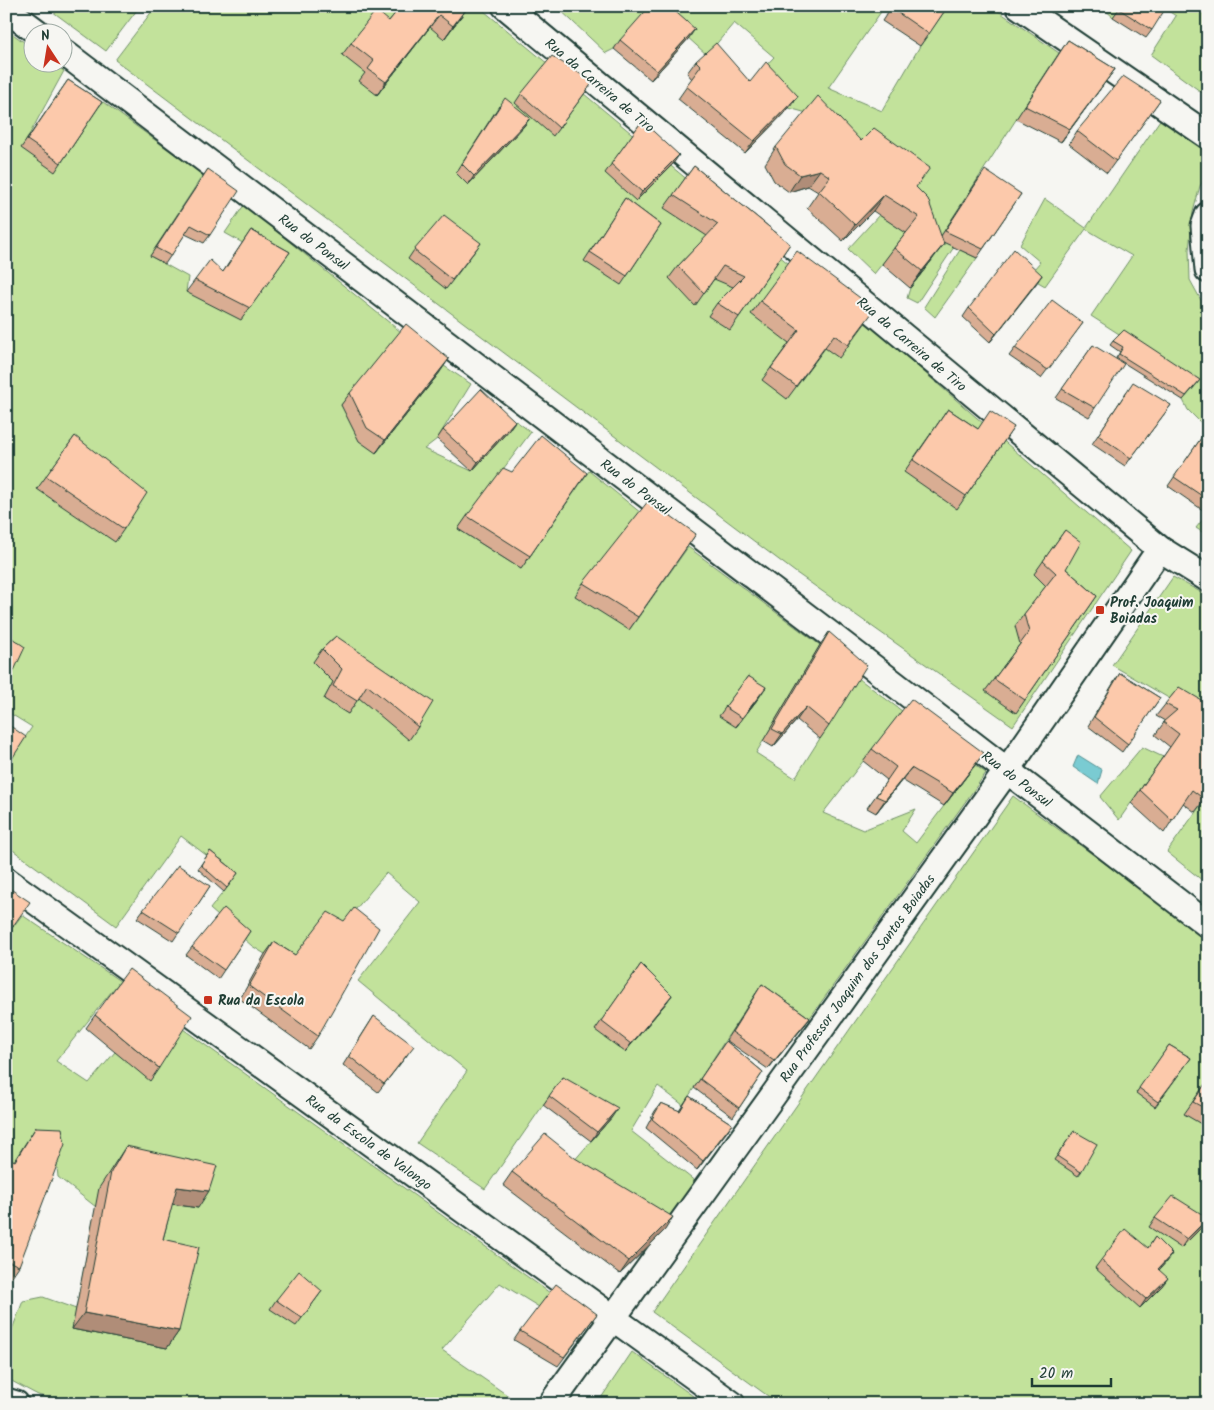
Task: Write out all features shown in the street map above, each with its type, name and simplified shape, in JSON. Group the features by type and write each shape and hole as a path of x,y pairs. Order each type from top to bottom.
{"street":[{"name":"Rua da Carreira de Tiro","path":"505,6 1160,549 1204,570"},
{"path":"1019,6 1208,136"},
{"path":"6,9 24,22"},
{"name":"Rua do Ponsul","path":"72,59 831,635 1006,772 1208,925"},
{"path":"1208,215 1204,226 1208,270"},
{"name":"Rua Professor Joaquim dos Santos Boiadas","path":"552,1404 612,1317 1006,772 1160,549"},
{"name":"Rua da Escola de Valongo","path":"6,880 732,1404"},
{"path":"6,1401 16,1404"}],"green space":[{"path":"45,6 140,6 106,51 72,26 72,22 67,22"},
{"path":"156,6 478,6 789,264 866,322 1131,551 1013,726 795,572 115,60"},
{"path":"556,6 651,6 614,49 606,53"},
{"path":"653,6 885,6 828,88 882,111 920,46 948,6 991,6 1059,53 939,239 954,247 917,303 907,298 910,288 932,260 807,113 789,108 757,75 774,57 734,23 707,55"},
{"path":"1104,6 1121,6 1113,17 1103,8"},
{"path":"1167,6 1208,6 1208,97 1151,55 1176,16 1165,9"},
{"path":"6,29 22,41 22,72 63,72 22,148 96,110 103,102 203,175 150,256 188,277 186,292 280,264 225,233 244,205 401,332 341,405 376,452 444,366 471,384 437,439 424,449 472,471 516,421 531,432 458,529 521,569 589,471 641,513 630,629 688,547 820,645 756,753 795,778 858,678 902,711 823,813 863,830 916,809 902,831 916,843 975,765 986,773 804,1026 756,993 683,1105 658,1086 631,1131 696,1182 665,1230 566,1170 612,1117 557,1085 485,1189 417,1143 467,1071 358,981 420,902 386,873 335,934 286,967 252,946 210,909 235,877 181,836 116,926 6,845 6,766 32,727 6,711","holes":["313,662 424,715 409,739 358,697 348,714 324,699 333,682"]},
{"path":"1162,117 1208,152 1208,173 1200,186 1193,212 1189,250 1190,280 1208,313 1208,430 1188,410 1183,400 1197,384 1091,316 1132,256 1086,229 1045,286 1028,276 1040,262 1020,245 1045,199 1086,228"},
{"path":"879,215 907,233 874,274 848,249"},
{"path":"960,250 977,258 935,317 924,307"},
{"path":"1208,513 1208,536 1196,528"},
{"path":"1173,577 1208,596 1208,721 1112,665"},
{"path":"1142,747 1163,757 1119,820 1100,797"},
{"path":"1208,795 1208,885 1167,852"},
{"path":"1013,796 1208,939 1208,1404 779,1404 652,1312"},
{"path":"22,915 120,981 56,1061 89,1083 115,1052 183,1029 550,1293 539,1307 500,1283 442,1350 520,1404 68,1404 38,1395 6,1378 6,1345 23,1301 43,1297 76,1309 96,1207 58,1177 56,1157 6,1173 6,936"},
{"path":"632,1352 704,1404 597,1404"}],"water":[{"path":"1078,755 1102,770 1098,784 1073,767"}],"building":[{"path":"401,6 468,6 453,26 439,15 386,82 368,69 374,61 351,43 376,10 389,21"},
{"path":"650,6 669,6 695,29 657,71 620,40"},
{"path":"892,6 948,6 929,34 891,8"},
{"path":"1121,6 1167,6 1152,30 1119,9"},
{"path":"1068,40 1115,69 1070,129 1025,106"},
{"path":"716,43 750,82 766,62 798,96 754,141 686,86 701,66 696,61"},
{"path":"552,56 593,82 559,128 521,94"},
{"path":"1123,76 1160,100 1116,161 1077,131"},
{"path":"68,80 102,102 61,163 27,140"},
{"path":"818,96 861,141 874,128 930,168 916,187 928,199 944,244 922,271 894,248 919,217 884,195 855,225 819,191 830,177 820,170 800,175 785,164 776,147"},
{"path":"505,98 530,118 474,176 462,164"},
{"path":"642,121 679,155 642,192 611,164"},
{"path":"694,166 790,244 739,317 717,303 744,276 723,266 704,293 678,266 718,224 673,195"},
{"path":"208,169 239,191 210,235 191,225 171,256 156,248"},
{"path":"985,170 1021,194 983,249 945,231"},
{"path":"625,198 661,225 627,276 590,252"},
{"path":"444,215 481,243 452,280 414,250"},
{"path":"251,230 290,252 250,308 195,280 210,260 223,272"},
{"path":"1014,249 1042,275 996,334 969,308"},
{"path":"797,251 875,309 848,345 834,335 796,386 771,368 799,330 760,301"},
{"path":"1052,300 1083,323 1048,370 1015,348"},
{"path":"406,324 449,359 385,440 367,428 350,393"},
{"path":"1124,330 1200,380 1186,396 1119,354 1123,347 1113,341"},
{"path":"1093,345 1124,364 1095,408 1062,389"},
{"path":"1133,382 1171,405 1131,458 1098,435"},
{"path":"481,389 515,421 478,462 443,430"},
{"path":"948,409 978,429 990,411 1014,427 966,496 913,460"},
{"path":"1206,431 1208,432 1208,500 1174,477"},
{"path":"541,435 587,473 530,556 467,516 503,468 512,472"},
{"path":"75,436 147,493 124,529 46,476"},
{"path":"649,500 696,534 638,617 583,583"},
{"path":"1065,530 1081,542 1066,569 1097,596 1025,700 994,679 1029,632 1024,614 1056,573 1043,561"},
{"path":"829,632 867,665 829,726 806,707 782,734 772,729"},
{"path":"6,634 25,647 12,675 6,671"},
{"path":"336,636 433,702 418,727 367,685 357,701 333,686 342,669 322,649"},
{"path":"1120,673 1160,698 1128,744 1094,717"},
{"path":"748,676 766,687 742,718 725,707"},
{"path":"1179,687 1208,704 1208,772 1205,777 1208,779 1208,794 1204,799 1192,790 1172,820 1140,790 1179,734 1163,722 1177,710 1165,704"},
{"path":"911,699 984,753 953,793 911,768 885,800 876,796 896,767 872,749"},
{"path":"6,723 26,737 6,768"},
{"path":"210,851 238,873 227,888 201,865"},
{"path":"178,865 210,886 179,933 143,910"},
{"path":"6,886 30,902 6,936"},
{"path":"224,908 250,931 224,970 192,947"},
{"path":"354,908 379,928 318,1036 249,986 274,942 295,955 328,912 344,921"},
{"path":"641,964 672,995 631,1044 601,1021"},
{"path":"129,969 192,1016 159,1068 95,1015"},
{"path":"762,984 810,1018 774,1061 732,1032"},
{"path":"374,1016 414,1046 384,1084 349,1056"},
{"path":"726,1041 763,1072 739,1108 700,1079"},
{"path":"1169,1045 1191,1058 1158,1102 1139,1088"},
{"path":"563,1077 618,1108 597,1132 549,1096"},
{"path":"1208,1080 1208,1110 1193,1102"},
{"path":"689,1096 732,1124 703,1161 652,1119 661,1103 680,1111"},
{"path":"36,1127 62,1128 65,1144 19,1266 6,1260 6,1157 15,1161"},
{"path":"1074,1131 1097,1144 1081,1172 1057,1156"},
{"path":"545,1134 575,1158 673,1217 629,1261 512,1172"},
{"path":"126,1146 217,1166 209,1191 177,1187 163,1239 199,1247 179,1331 84,1313 111,1172"},
{"path":"1173,1196 1208,1218 1187,1239 1155,1218"},
{"path":"1125,1229 1148,1248 1155,1237 1172,1254 1158,1269 1168,1278 1146,1299 1101,1260"},
{"path":"299,1271 322,1291 302,1318 276,1300"},
{"path":"556,1284 597,1314 564,1357 520,1331"}],"place":[{"name":"Prof. Joaquim Boiadas","path":"1100,610"},
{"name":"Rua da Escola","path":"208,1000"}]}
